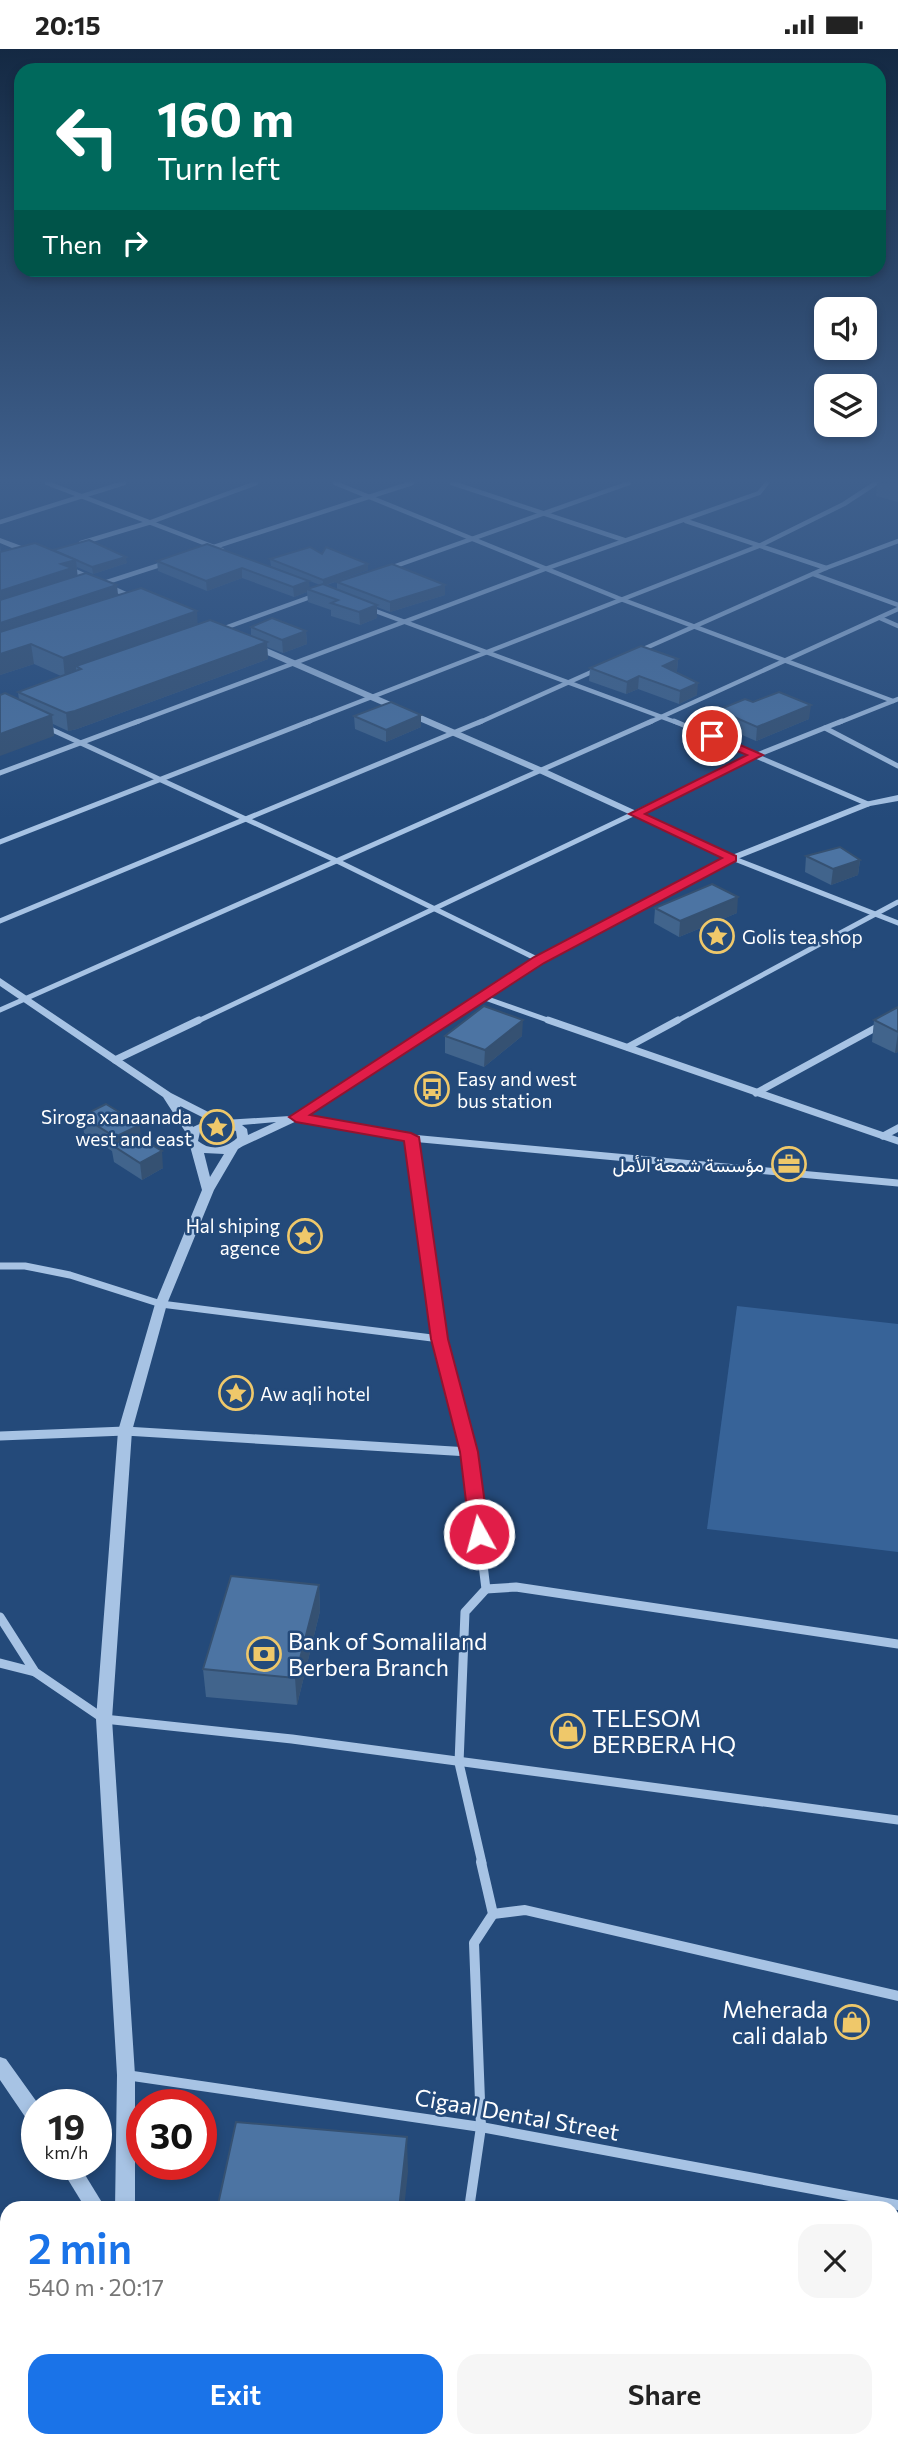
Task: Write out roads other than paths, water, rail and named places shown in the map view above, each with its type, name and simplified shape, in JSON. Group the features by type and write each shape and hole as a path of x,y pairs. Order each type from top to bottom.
{"street":[{"path":"129,595 143,601"},
{"path":"217,631 318,595"},
{"path":"0,773 477,595"},
{"path":"608,595 896,700"},
{"path":"0,842 557,626 629,595"},
{"path":"631,654 765,595"},
{"path":"867,595 898,607"},
{"path":"130,605 143,601"},
{"path":"365,607 664,717 868,804"},
{"path":"0,1010 664,717 880,618 898,607"},
{"path":"880,618 898,626"},
{"path":"217,631 228,635"},
{"path":"240,640 542,771 732,858 898,923"},
{"path":"0,921 453,734 606,666"},
{"path":"115,1060 757,755 896,700"},
{"path":"35,722 249,819 539,960"},
{"path":"825,728 898,766"},
{"path":"194,1140 210,1151 237,1145 296,1117 485,998 539,960 732,858 868,804 898,798"},
{"path":"628,1047 898,902"},
{"path":"0,981 167,1095 241,1129 243,1139 208,1190 161,1304 125,1431 104,1719 126,2075 125,2201"},
{"path":"485,998 898,1141"},
{"path":"756,1093 886,1022"},
{"path":"167,1095 194,1140 208,1190"},
{"path":"194,1140 206,1124 296,1117 411,1137 898,1183"},
{"path":"883,1136 898,1128"},
{"path":"411,1137 440,1339 469,1452 486,1588 466,1612 459,1763 493,1914 474,1943 481,2127 470,2201"},
{"path":"0,1266 26,1266 70,1275 161,1304 440,1339"},
{"path":"0,1436 125,1431 469,1452"},
{"path":"486,1588 516,1587 898,1644"},
{"path":"0,1617 35,1672"},
{"path":"0,1663 35,1672 104,1719 292,1739 898,1820"},
{"path":"493,1914 525,1910 898,1996"},
{"path":"0,2065 21,2095"},
{"name":"Cigaal Dental Street","path":"126,2075 481,2127 877,2201"},
{"path":"78,2180 92,2201"}],"place":[{"name":"Golis tea shop","path":"717,936"},
{"name":"Easy and west bus station","path":"432,1089"},
{"name":"Siroga xanaanada west and east","path":"217,1127"},
{"name":"مؤسسة شمعة الأمل","path":"789,1164"},
{"name":"Hal shiping agence","path":"305,1236"},
{"name":"Aw aqli hotel","path":"236,1393"},
{"name":"Bank of Somaliland Berbera Branch","path":"264,1654"},
{"name":"TELESOM BERBERA HQ","path":"568,1731"},
{"name":"Meherada cali dalab","path":"852,2022"}]}
